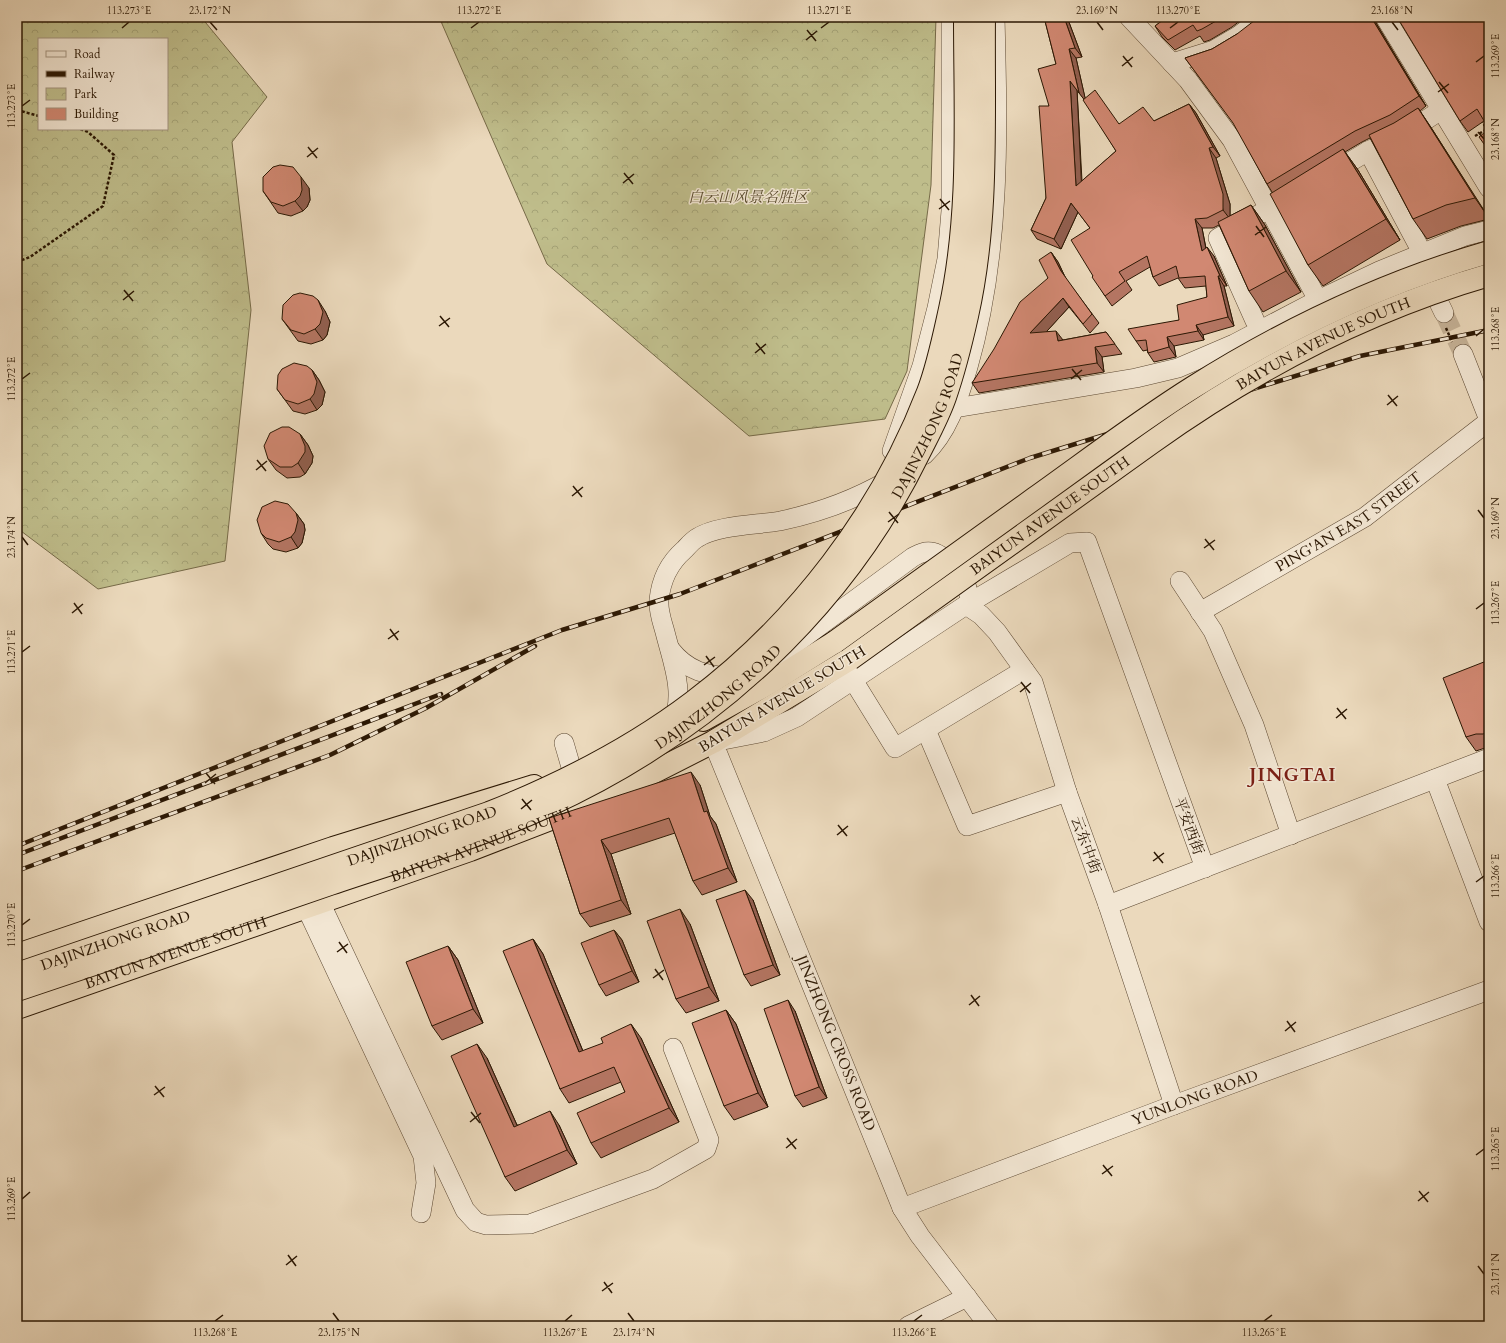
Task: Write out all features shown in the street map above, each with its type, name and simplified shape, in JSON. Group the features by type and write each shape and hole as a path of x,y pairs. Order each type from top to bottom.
{"main road":[{"name":"DAJINZHONG ROAD","path":"17,974 489,813 549,788 605,759 668,720 716,683 775,630 822,576 853,535 884,484 929,391 950,309 961,234 966,153 965,17"},
{"name":"DAJINZHONG ROAD","path":"17,990 457,841 547,806 623,767 689,724 753,672 801,626 855,560 900,493 945,397 968,313 979,236 982,190 984,17"},
{"name":"BAIYUN AVENUE SOUTH","path":"17,955 346,844 573,774 661,741 743,698 835,642 1106,447 1192,388 1275,340 1348,304 1438,268 1489,252"},
{"name":"BAIYUN AVENUE SOUTH","path":"17,1008 313,905 490,842 591,804 852,670 1157,438 1226,393 1283,361 1354,326 1449,288 1489,275"}],"street":[{"path":"861,496 875,483 891,455 922,366 938,308 946,266 951,211 951,17"},
{"path":"661,741 672,728 678,710 680,696 669,647 658,608 661,586 674,559 698,538 727,528 780,521 861,496 909,469 933,446 946,427 955,408 976,340 988,282 993,224 997,138 995,17"},
{"path":"1129,17 1188,80 1232,140 1318,300"},
{"path":"1172,63 1214,50 1238,36 1264,17"},
{"path":"1385,17 1489,188"},
{"path":"1255,321 1218,238 1269,211 1368,151 1403,135 1441,110"},
{"path":"1368,151 1417,250 1444,313"},
{"path":"955,408 1136,378 1178,368 1234,344 1417,250 1489,230"},
{"path":"1463,354 1489,420"},
{"name":"PING'AN EAST STREET","path":"1200,612 1365,517 1489,420"},
{"name":"平安西街","path":"966,605 1070,543 1087,542 1205,868 1489,758"},
{"path":"661,741 913,557 923,552 932,552 943,557 954,569 967,588 968,596 966,605 852,670 895,748 1024,670"},
{"path":"1180,581 1212,631 1254,725 1291,835"},
{"name":"云东中街","path":"966,605 980,615 997,632 1033,682 1067,792 1108,906 1174,1105"},
{"path":"669,647 677,658 691,668 708,675 747,679"},
{"path":"926,730 967,826 1067,792"},
{"name":"JINZHONG CROSS ROAD","path":"714,742 902,1208 920,1236 989,1326"},
{"path":"564,743 573,774"},
{"path":"1435,779 1489,922"},
{"path":"1108,906 1205,868"},
{"path":"313,905 465,1210 476,1222 486,1225 530,1224 653,1179 706,1149 709,1140 673,1048"},
{"path":"313,905 423,1156 426,1183 421,1213"},
{"name":"YUNLONG ROAD","path":"902,1208 1174,1105 1489,990"},
{"path":"908,1326 967,1297"}],"path":[{"path":"17,110 38,116"},
{"path":"1479,116 1486,130"},
{"path":"17,262 30,257 103,206 114,154 88,132 83,130"}],"green space":[{"path":"17,17 201,17 267,97 232,142 251,310 225,561 98,589 17,528"},
{"name":"白云山风景名胜区","path":"439,17 936,17 931,185 907,371 885,419 749,436 547,264"}],"building":[{"path":"1044,17 1064,17 1075,48 1069,49 1079,93 1070,81 1076,186 1116,151 1083,100 1095,90 1119,124 1143,107 1154,121 1189,104 1213,147 1209,148 1223,194 1223,210 1207,218 1195,219 1202,251 1207,247 1220,276 1218,276 1228,317 1196,325 1198,331 1167,337 1169,347 1148,353 1146,340 1136,341 1128,329 1179,320 1177,305 1207,297 1205,276 1179,278 1176,266 1153,277 1147,256 1119,272 1125,281 1105,296 1092,277 1093,276 1071,240 1090,228 1071,203 1054,239 1031,230 1046,198 1039,106 1049,106 1038,69 1056,64"},
{"path":"1167,17 1223,17 1197,31 1193,25 1168,40 1155,26"},
{"path":"1259,17 1371,17 1419,96 1390,115 1355,131 1267,184 1233,123 1185,58 1212,49 1237,34"},
{"path":"1397,17 1489,17 1489,107 1486,109 1489,112 1489,129 1477,109 1460,121"},
{"path":"1418,108 1475,198 1446,205 1413,219 1369,135 1394,123"},
{"path":"1489,129 1489,151 1479,137"},
{"path":"1343,149 1386,219 1308,265 1270,194"},
{"path":"280,165 293,167 301,177 302,190 300,196 295,201 283,206 271,202 263,191 263,177 273,167"},
{"path":"1251,205 1286,271 1249,291 1218,222"},
{"path":"1051,252 1061,271 1092,314 1083,324 1063,298 1030,333 1056,331 1058,341 1106,332 1115,344 1095,347 1097,363 972,383 994,349 1020,302 1048,278 1039,260"},
{"path":"300,293 313,296 318,300 323,312 320,324 315,329 304,334 291,330 282,319 283,305 293,295"},
{"path":"294,363 307,366 312,370 317,382 314,394 310,399 298,404 285,400 277,389 278,375 282,369"},
{"path":"282,427 289,427 300,434 305,446 305,452 298,463 292,467 280,467 268,459 264,446 270,433"},
{"path":"275,501 288,504 296,513 298,520 295,532 291,537 279,542 266,538 261,533 257,520 262,507"},
{"path":"1489,660 1489,732 1466,737 1443,678"},
{"path":"691,772 704,812 707,811 728,868 693,881 669,818 601,840 621,900 580,914 549,818"},
{"path":"745,890 773,965 744,975 716,900"},
{"path":"680,909 709,987 676,999 647,921"},
{"path":"614,930 632,971 599,985 581,943"},
{"path":"533,939 579,1052 603,1043 601,1038 631,1024 669,1108 591,1143 577,1113 625,1092 614,1067 560,1089 503,951"},
{"path":"448,946 473,1009 432,1026 406,962"},
{"path":"788,1000 819,1087 795,1096 764,1009"},
{"path":"726,1010 758,1093 724,1106 692,1023"},
{"path":"477,1044 514,1127 550,1111 567,1150 505,1177 451,1056"}],"tunnel":[{"path":"1444,313 1463,354"}],"railway":[{"path":"17,846 562,630 680,594 1030,458 1360,356 1489,330"},
{"path":"17,871 330,755 426,708 535,646"},
{"path":"17,855 441,694"}],"district":[{"name":"JINGTAI","path":"1293,775"}]}
